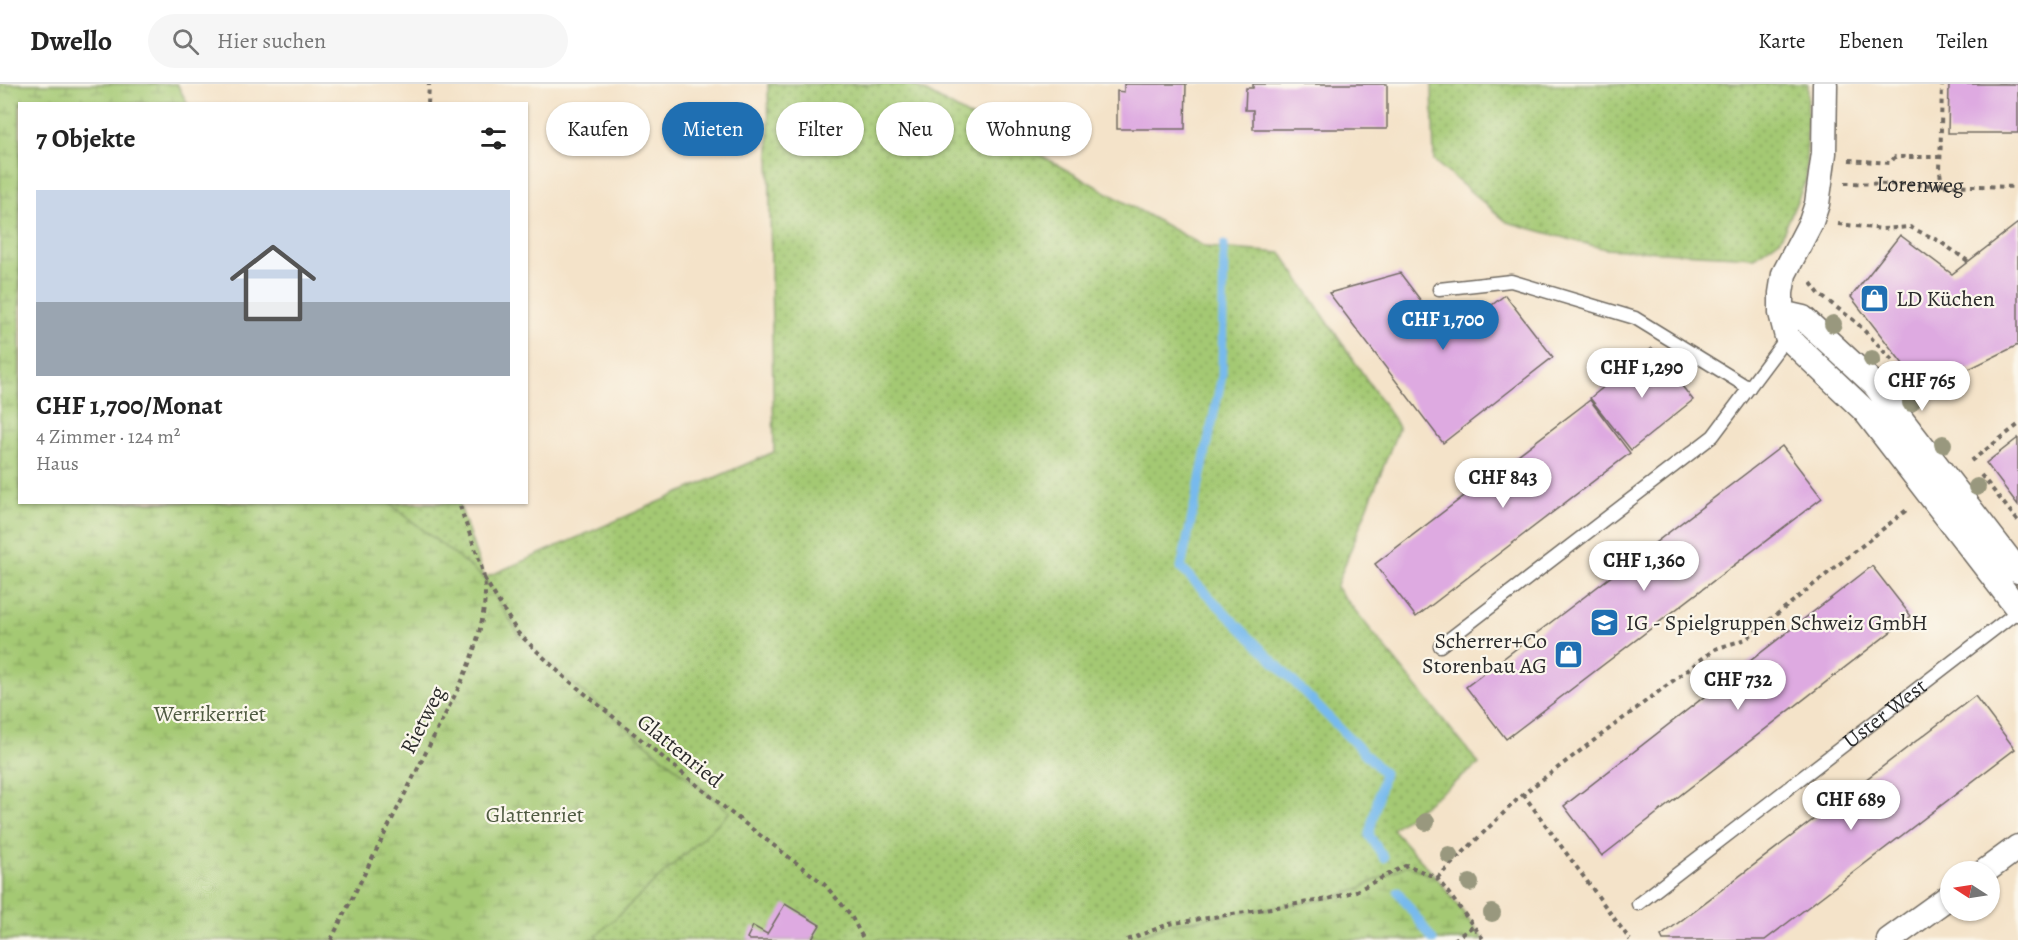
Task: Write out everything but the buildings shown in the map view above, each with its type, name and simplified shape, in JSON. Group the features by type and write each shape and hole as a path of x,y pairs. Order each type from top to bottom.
{"street":[{"path":"1787,338 1781,313 1784,274 1817,204 1824,153 1825,84"},
{"path":"1781,313 1803,318 1874,384 2018,571"},
{"name":"Uster West","path":"1787,338 1865,411 2018,610"},
{"path":"1999,861 2018,847"},
{"path":"1889,940 1940,903"}],"lane":[{"path":"1439,289 1511,281 1635,318 1749,388"},
{"path":"1440,646 1713,436 1787,338"},
{"name":"Uster West","path":"1638,904 2018,610"}],"path":[{"path":"428,102 429,84"},
{"path":"1942,84 1942,186"},
{"path":"1842,160 1890,163 1895,157 1941,157"},
{"name":"Lorenweg","path":"1821,182 2018,187"},
{"path":"1828,223 1882,229 1911,227 1939,241 1968,261"},
{"path":"1971,461 2018,424"},
{"name":"Rietweg","path":"331,940 469,663 481,619 484,578 460,504"},
{"path":"1437,878 1523,794 1715,649 1746,639 1910,508"},
{"name":"Glattenried","path":"484,578 518,633 538,653 730,812 824,884 842,903 864,940"},
{"path":"1523,794 1630,940"},
{"path":"1127,940 1169,924 1328,899 1356,891 1407,865 1437,878 1484,940"},
{"path":"1454,940 1473,926"}],"green space":[{"name":"Glattenriet","path":"0,84 177,84 186,102 18,102 18,504 459,504 484,578 774,452 768,84 912,84 944,102 876,102 876,156 954,156 954,107 966,114 966,156 1041,156 1205,247 1281,253 1399,427 1336,587 1479,764 1392,829 1437,878 1484,940 0,940"},
{"name":"Werrikerriet","path":"0,84 177,84 186,102 18,102 18,504 390,504 484,578 518,633 562,675 730,812 596,936 599,940 0,940"},
{"path":"1432,84 1808,84 1806,180 1781,238 1755,257 1605,249 1507,222 1434,161"},
{"path":"1407,865 1437,878 1484,940 1127,940 1169,924 1328,899 1356,890"}],"waterway":[{"path":"1224,245 1222,376 1181,568 1384,773 1369,835 1384,858"},
{"path":"1398,892 1433,940"}],"place":[{"name":"LD Küchen","path":"1875,299"},
{"name":"IG - Spielgruppen Schweiz GmbH","path":"1605,623"},
{"name":"Scherrer+Co Storenbau AG","path":"1568,654"}]}
